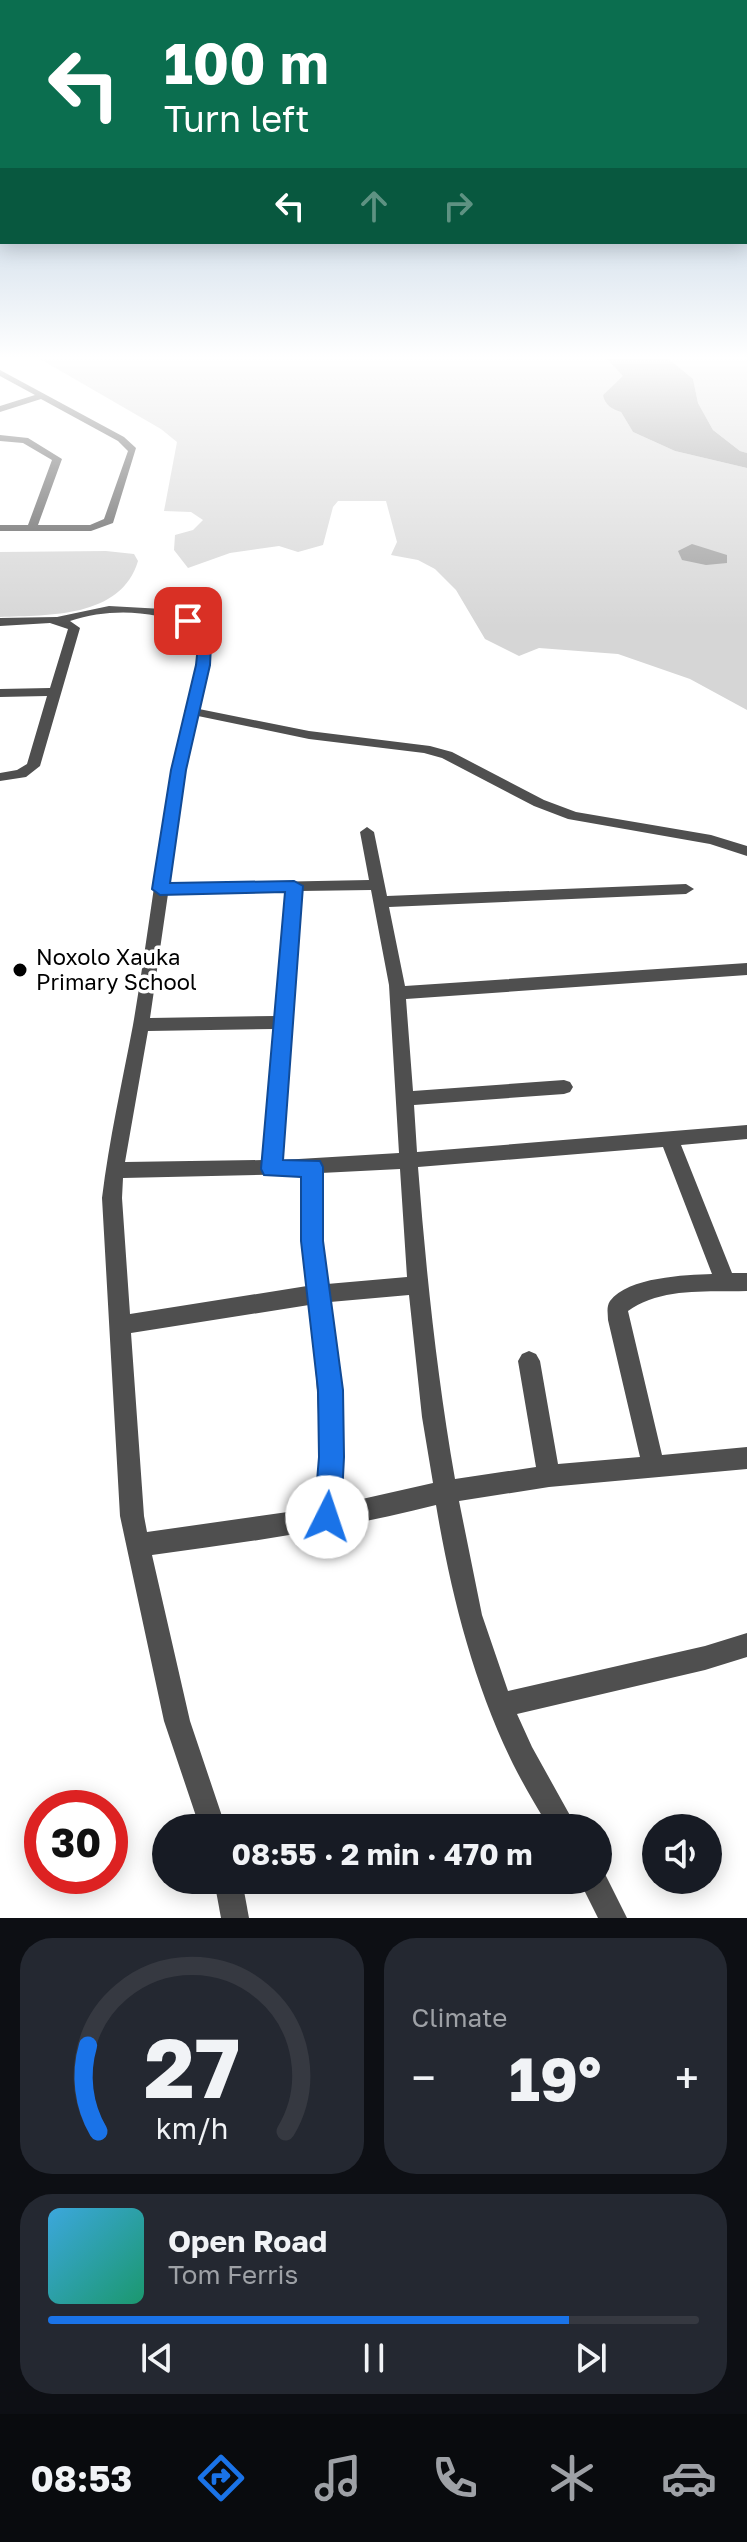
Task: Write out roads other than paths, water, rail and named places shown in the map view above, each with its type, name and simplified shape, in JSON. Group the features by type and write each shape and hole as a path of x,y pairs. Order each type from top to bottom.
{"street":[{"path":"32,528 57,459 39,449"},
{"path":"0,528 91,528 108,522 131,449"},
{"path":"57,621 77,614 131,610 175,616 196,625 204,645 203,665 190,711 160,889 112,1198 132,1516 177,1721 208,1814"},
{"path":"0,622 57,621 74,628 33,766 15,776 0,777"},
{"path":"0,693 56,692"},
{"path":"190,711 309,735 425,749 447,755 539,803 573,816 711,840 747,851"},
{"path":"367,832 398,993 407,1163 418,1285 444,1492 470,1615 500,1705 523,1756 556,1814"},
{"path":"160,889 294,886 378,894 686,889"},
{"path":"272,1169 294,886"},
{"path":"398,993 747,969"},
{"path":"141,1025 284,1022"},
{"path":"405,1099 564,1087"},
{"path":"114,1170 272,1169 407,1163 747,1132"},
{"path":"653,1465 618,1320 618,1307 626,1298 651,1289 736,1282 669,1138"},
{"path":"312,1167 312,1241 330,1390 332,1457 327,1517"},
{"path":"121,1325 318,1294 418,1285"},
{"path":"529,1361 549,1476"},
{"path":"138,1545 327,1517 444,1492 549,1476 747,1458"},
{"path":"500,1705 705,1658 747,1645"},
{"path":"231,1894 235,1918"},
{"path":"600,1894 613,1918"}],"place":[{"name":"Noxolo Xauka Primary School","path":"20,970"}]}
